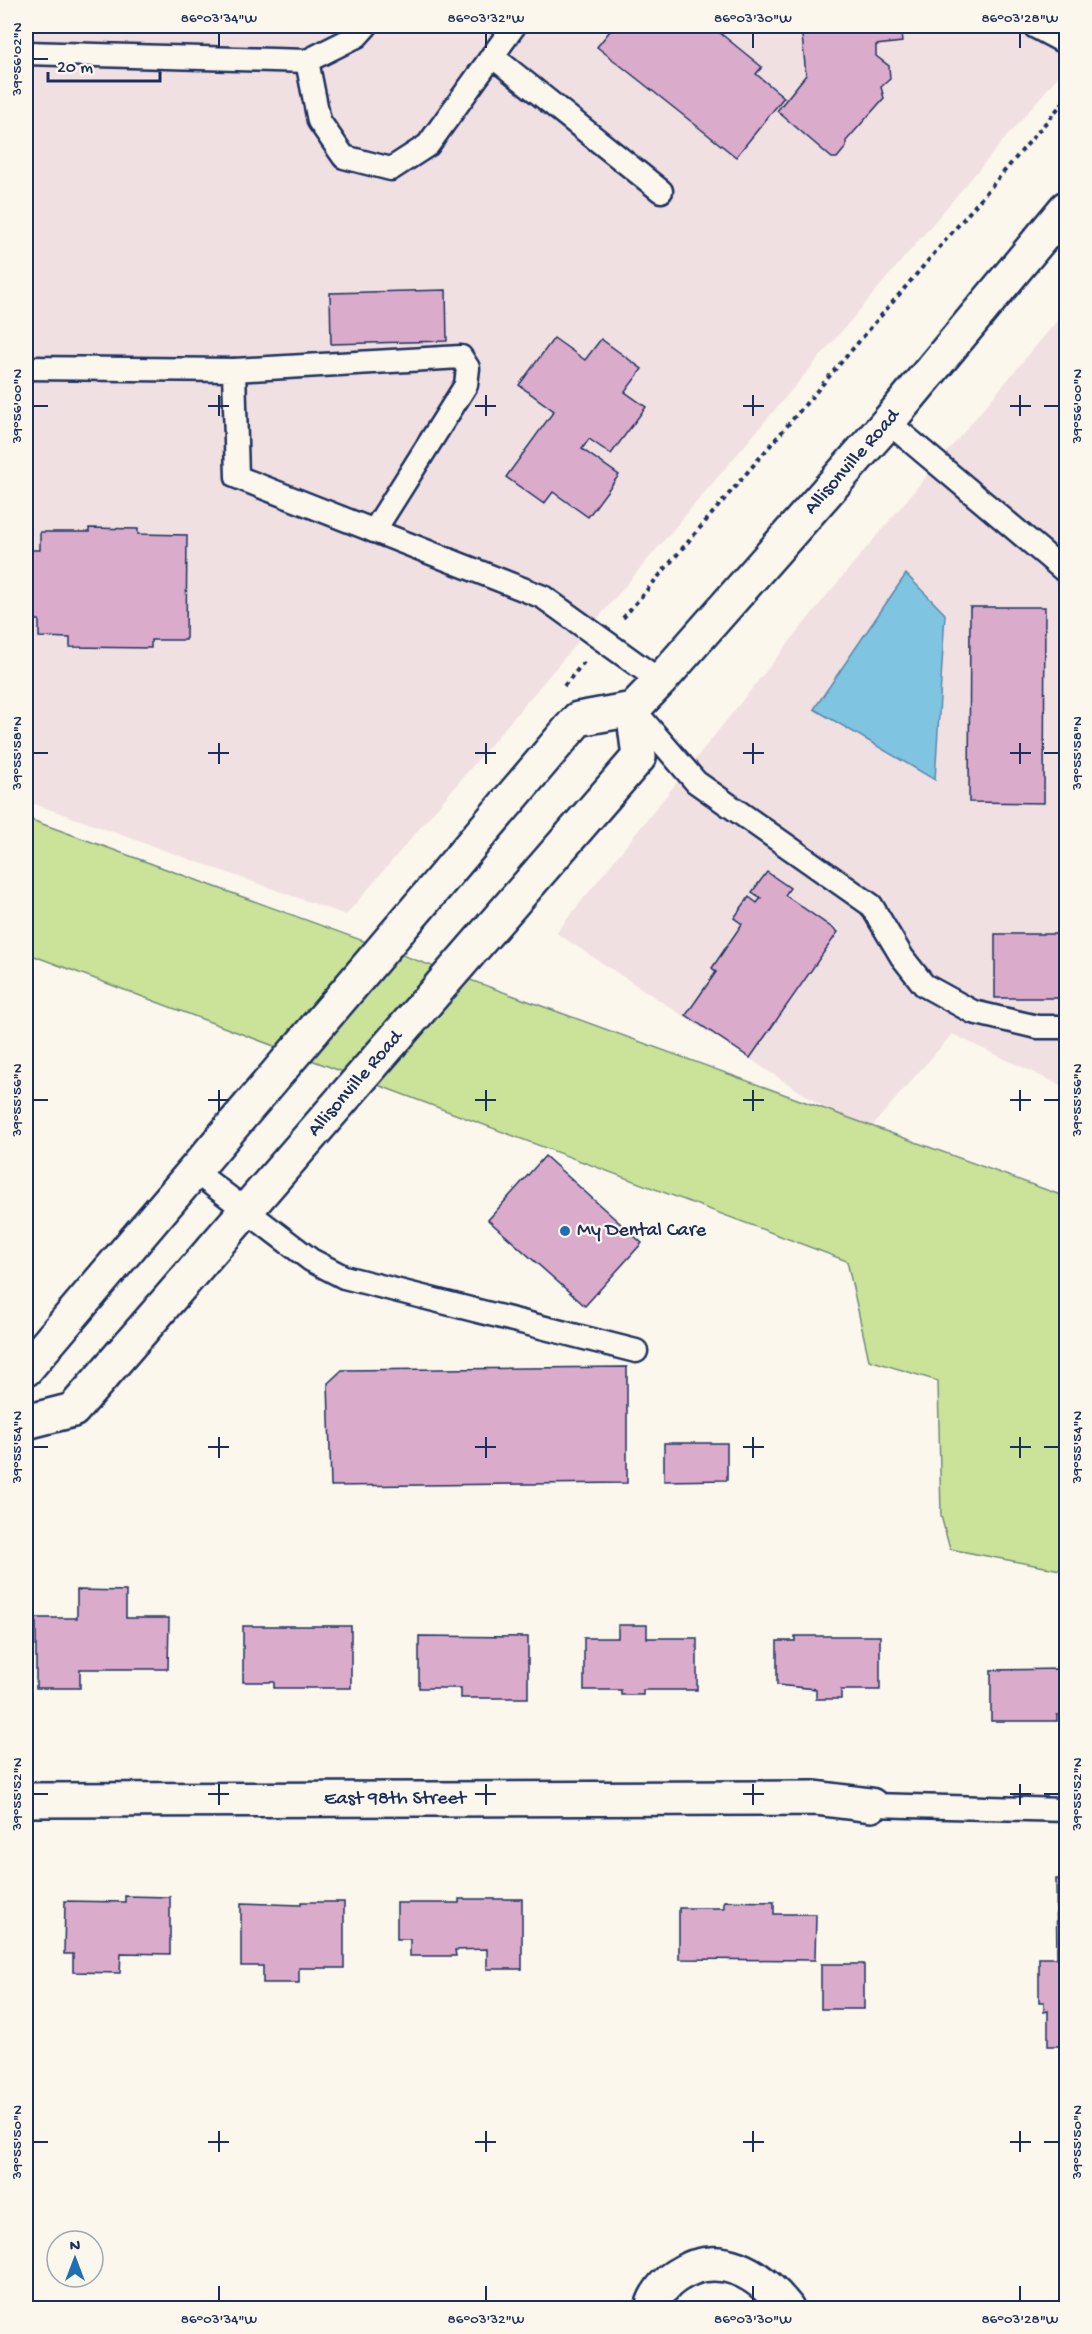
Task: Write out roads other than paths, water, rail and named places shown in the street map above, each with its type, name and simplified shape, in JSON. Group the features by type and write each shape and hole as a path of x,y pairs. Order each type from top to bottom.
{"main road":[{"name":"Allisonville Road","path":"26,1422 73,1410 639,757 633,709 888,422 1066,208"},
{"path":"26,1369 578,719 633,709"},
{"name":"East 98th Street","path":"26,1800 815,1798 871,1805"},
{"path":"652,2308 654,2299 669,2280 689,2268 708,2263 732,2266 751,2274 770,2288 787,2308"}],"lane":[{"path":"26,53 308,60 357,36 366,26"},
{"path":"308,60 319,121 344,157 391,169 428,145 514,26"},
{"path":"1034,26 1066,43"},
{"path":"492,56 662,191"},
{"path":"26,368 234,370 461,357 468,368 466,385 374,531"},
{"path":"234,370 237,477 543,597 660,681"},
{"path":"888,422 1066,572"},
{"path":"633,709 696,782 871,905 902,957 924,985 973,1012 1037,1027 1066,1027"},
{"path":"1037,1027 1066,1045"},
{"path":"194,1170 311,1260 345,1277 636,1352"},
{"path":"871,1805 1066,1810"}],"water":[{"path":"906,574 945,614 935,780 814,709"}],"place":[{"name":"My Dental Care","path":"565,1231"}]}
